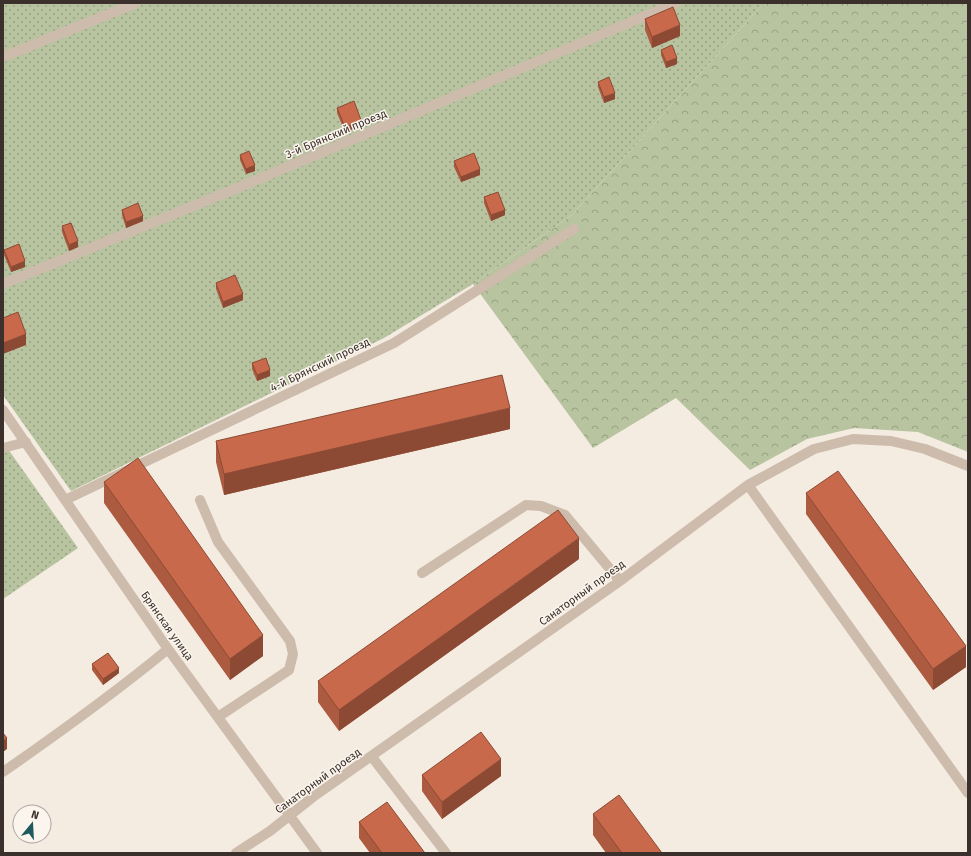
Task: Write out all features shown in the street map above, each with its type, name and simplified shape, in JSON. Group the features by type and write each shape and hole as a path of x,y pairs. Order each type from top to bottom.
{"street":[{"path":"3,56 136,3"},
{"name":"3-й Брянский проезд","path":"3,284 277,172 676,3"},
{"name":"4-й Брянский проезд","path":"65,500 394,343 574,229"},
{"name":"Брянская улица","path":"3,410 168,649 317,853"},
{"name":"Санаторный проезд","path":"236,853 270,831 312,797 372,757 620,581 748,485 814,449 853,439 891,441 925,449 968,466"},
{"path":"3,448 26,442"},
{"path":"748,485 968,793"},
{"path":"200,500 218,542 290,641 293,654 289,670 218,717"},
{"path":"422,573 526,505 541,506 565,515 620,581"},
{"path":"3,772 132,679 168,649"},
{"path":"372,757 446,853"}],"green space":[{"path":"3,3 764,3 572,215 473,284 384,338 71,491 3,395"},
{"path":"764,3 968,3 968,452 918,432 854,428 807,439 750,470 676,398 593,448 473,284 572,215"},
{"path":"3,442 78,548 3,599"}],"building":[{"path":"673,7 680,25 652,37 645,19"},
{"path":"672,45 677,58 666,62 661,50"},
{"path":"609,77 615,93 604,97 598,82"},
{"path":"354,101 361,120 345,127 337,108"},
{"path":"249,151 255,165 246,169 240,155"},
{"path":"474,153 480,169 461,177 454,161"},
{"path":"498,192 505,210 491,215 484,197"},
{"path":"138,203 143,216 126,222 122,210"},
{"path":"71,223 78,241 69,245 62,226"},
{"path":"19,244 25,261 11,267 4,250"},
{"path":"235,275 243,294 223,302 216,283"},
{"path":"18,312 26,334 3,343 3,318"},
{"path":"266,358 270,370 257,375 252,363"},
{"path":"502,375 510,408 224,474 216,441"},
{"path":"138,458 263,635 230,659 104,482"},
{"path":"838,471 966,646 933,669 806,493"},
{"path":"558,510 579,538 339,710 318,681"},
{"path":"108,653 119,668 103,679 92,664"},
{"path":"481,732 501,759 442,802 422,775"},
{"path":"3,733 7,738 3,741"},
{"path":"619,795 662,853 622,853 593,814"},
{"path":"387,802 425,853 382,853 359,822"}]}
